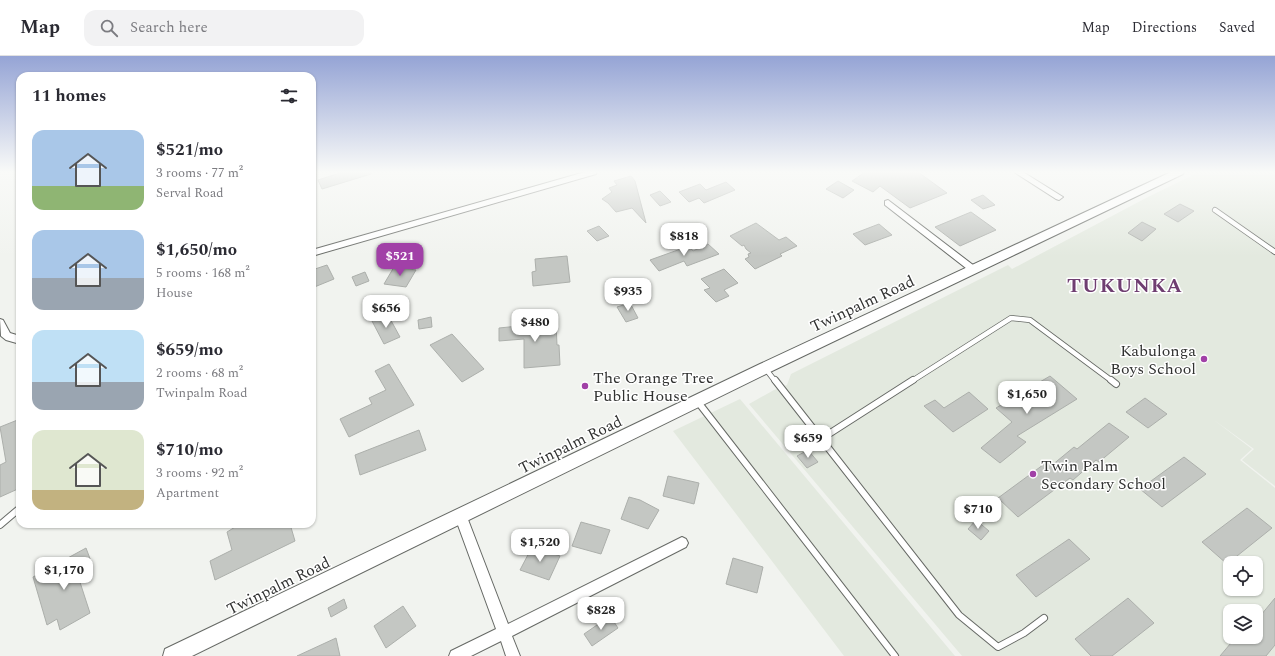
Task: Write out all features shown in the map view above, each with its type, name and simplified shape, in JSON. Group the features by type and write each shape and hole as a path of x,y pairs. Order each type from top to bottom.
{"main road":[{"name":"Twinpalm Road","path":"172,656 698,402 765,368 1120,200"}],"street":[{"path":"316,252 496,200"},
{"path":"888,203 974,270"},
{"path":"0,323 3,333 15,339"},
{"path":"461,517 513,656"},
{"path":"456,656 572,600 682,543"}],"lane":[{"path":"1215,210 1275,252"},
{"path":"821,439 1011,318 1030,320 1116,384"},
{"path":"765,368 959,615 998,648 1024,633 1044,618"},
{"path":"698,402 896,656"},
{"path":"0,525 16,511"}],"shaded area":[{"name":"Twin Palm Secondary School","path":"1142,200 1275,200 1275,486 1242,460 1254,449 1214,420 1252,449 1240,460 1275,488 1275,656 962,656 749,404 774,390 787,385 791,374 1008,265 1012,269"},
{"path":"740,399 955,656 844,656 673,431"}],"building":[{"path":"604,200 640,200 646,223 632,208 616,212"},
{"path":"655,200 669,200 671,202 660,206"},
{"path":"701,200 711,200 704,203"},
{"path":"899,200 930,200 910,208"},
{"path":"971,200 989,200 995,205 983,209"},
{"path":"1180,204 1194,211 1178,222 1164,214"},
{"path":"971,212 996,230 960,246 935,227"},
{"path":"1142,222 1156,229 1142,241 1128,233"},
{"path":"756,223 779,240 786,237 797,246 780,254 782,256 755,269 745,259 749,257 748,254 751,253 744,245 742,246 730,236"},
{"path":"879,224 892,235 865,245 853,234"},
{"path":"599,226 609,236 597,241 587,231"},
{"path":"708,244 719,254 687,266 684,261 659,271 650,260 689,246 693,251"},
{"path":"567,256 570,282 533,286 532,272 536,271 535,259"},
{"path":"327,265 334,279 316,286 316,269"},
{"path":"394,267 416,270 406,287 384,284"},
{"path":"724,269 738,283 724,290 729,296 716,302 704,290 710,288 701,279"},
{"path":"365,272 369,281 356,286 352,277"},
{"path":"630,303 638,318 626,322 617,307"},
{"path":"388,315 400,337 384,344 372,321"},
{"path":"431,317 432,327 419,329 418,320"},
{"path":"538,320 539,326 556,324 560,365 524,368 524,339 499,341 499,328 519,326 519,321"},
{"path":"452,334 484,369 462,382 430,345"},
{"path":"389,364 414,405 349,437 340,419 372,404 369,398 386,390 375,371"},
{"path":"1050,376 1077,399 1017,436 1026,442 1000,463 981,448 1012,422 996,408"},
{"path":"969,392 988,409 953,432 924,406 935,400 944,408"},
{"path":"1145,398 1167,414 1148,428 1126,412"},
{"path":"16,421 16,490 0,497 0,465 6,462 0,427"},
{"path":"1109,423 1129,437 1099,462 1096,460 1073,480 1070,478 1018,517 998,498 1047,462 1051,466 1074,447 1077,449"},
{"path":"419,430 426,450 360,475 355,455"},
{"path":"808,450 818,462 807,468 797,456"},
{"path":"1184,457 1206,474 1162,507 1140,489"},
{"path":"668,476 699,483 694,504 663,496"},
{"path":"629,497 640,500 659,510 648,529 621,519"},
{"path":"1247,508 1272,528 1237,556 1223,556 1223,560 1202,542"},
{"path":"976,520 989,531 981,540 968,529"},
{"path":"581,522 610,530 601,554 572,546"},
{"path":"234,528 291,528 295,541 215,580 210,561 232,550 227,532"},
{"path":"1069,539 1090,559 1036,597 1016,575"},
{"path":"532,547 560,556 549,580 520,570"},
{"path":"86,548 92,564 77,573 90,613 60,630 57,619 47,625 33,577"},
{"path":"733,558 763,567 757,593 726,584"},
{"path":"1128,598 1154,623 1112,656 1091,656 1075,639"},
{"path":"1275,598 1275,645 1266,656 1220,656 1230,644 1263,644 1263,613"},
{"path":"344,599 347,608 331,617 328,608"},
{"path":"403,606 416,626 386,648 374,626"},
{"path":"610,616 618,628 592,646 584,634"},
{"path":"336,638 340,656 297,656"}],"place":[{"name":"Kabulonga Boys School","path":"1204,359"},
{"name":"The Orange Tree Public House","path":"585,386"},
{"name":"Twin Palm Secondary School","path":"1033,474"}],"district":[{"name":"TUKUNKA","path":"1125,285"}]}
